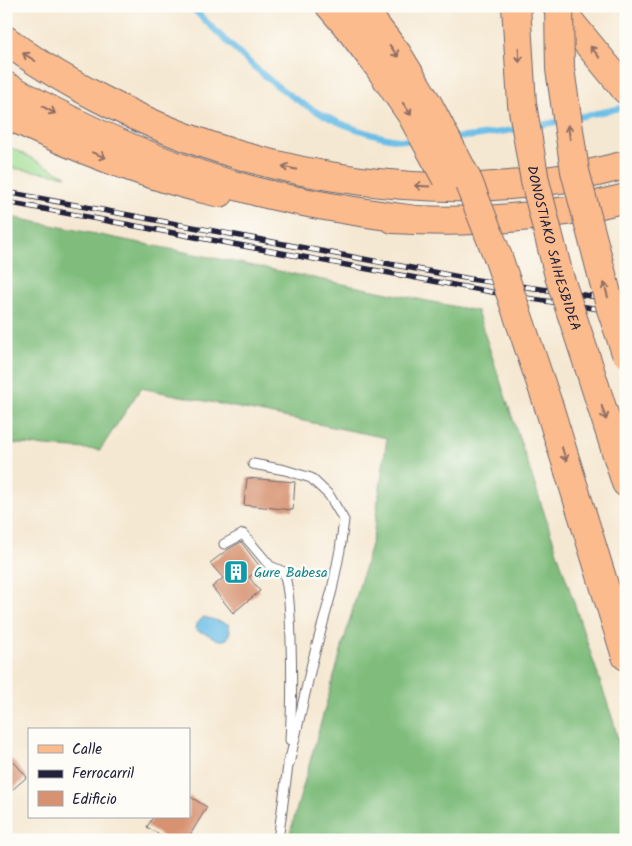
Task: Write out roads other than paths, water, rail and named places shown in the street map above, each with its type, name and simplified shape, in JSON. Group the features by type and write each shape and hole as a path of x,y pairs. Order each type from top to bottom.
{"main road":[{"path":"330,6 358,15 378,66 411,114 452,189 549,407 626,656"},
{"name":"DONOSTIAKO SAIHESBIDEA","path":"516,6 522,104 535,181 559,276 626,483"},
{"path":"558,6 626,90"},
{"path":"558,6 560,69 575,171 611,309 626,353"},
{"path":"6,40 21,52 70,83 120,109 170,131 229,152 284,167 337,177 418,186 465,188 563,179 626,165"},
{"path":"6,86 110,140 208,177 258,192 310,204 416,220"},
{"path":"6,114 53,137 153,175 204,190 309,211 362,217 469,221 568,211 626,198"}],"lane":[{"path":"253,464 285,470 311,478 329,495 344,520 332,590 312,663 289,764 278,840"},
{"path":"224,544 243,534 270,566 284,572 289,591 293,697 289,764"}],"water":[{"path":"204,617 228,624 230,631 227,639 218,640 196,630 197,623"}],"waterway":[{"path":"190,6 270,80 313,110 365,132 397,140 417,140"},
{"path":"573,118 626,107"},
{"path":"531,127 561,121"},
{"path":"452,138 519,129"}],"railway":[{"path":"6,192 470,279 626,301"},
{"path":"6,202 519,297 626,313"}],"place":[{"name":"Gure Babesa","path":"236,572"}]}
